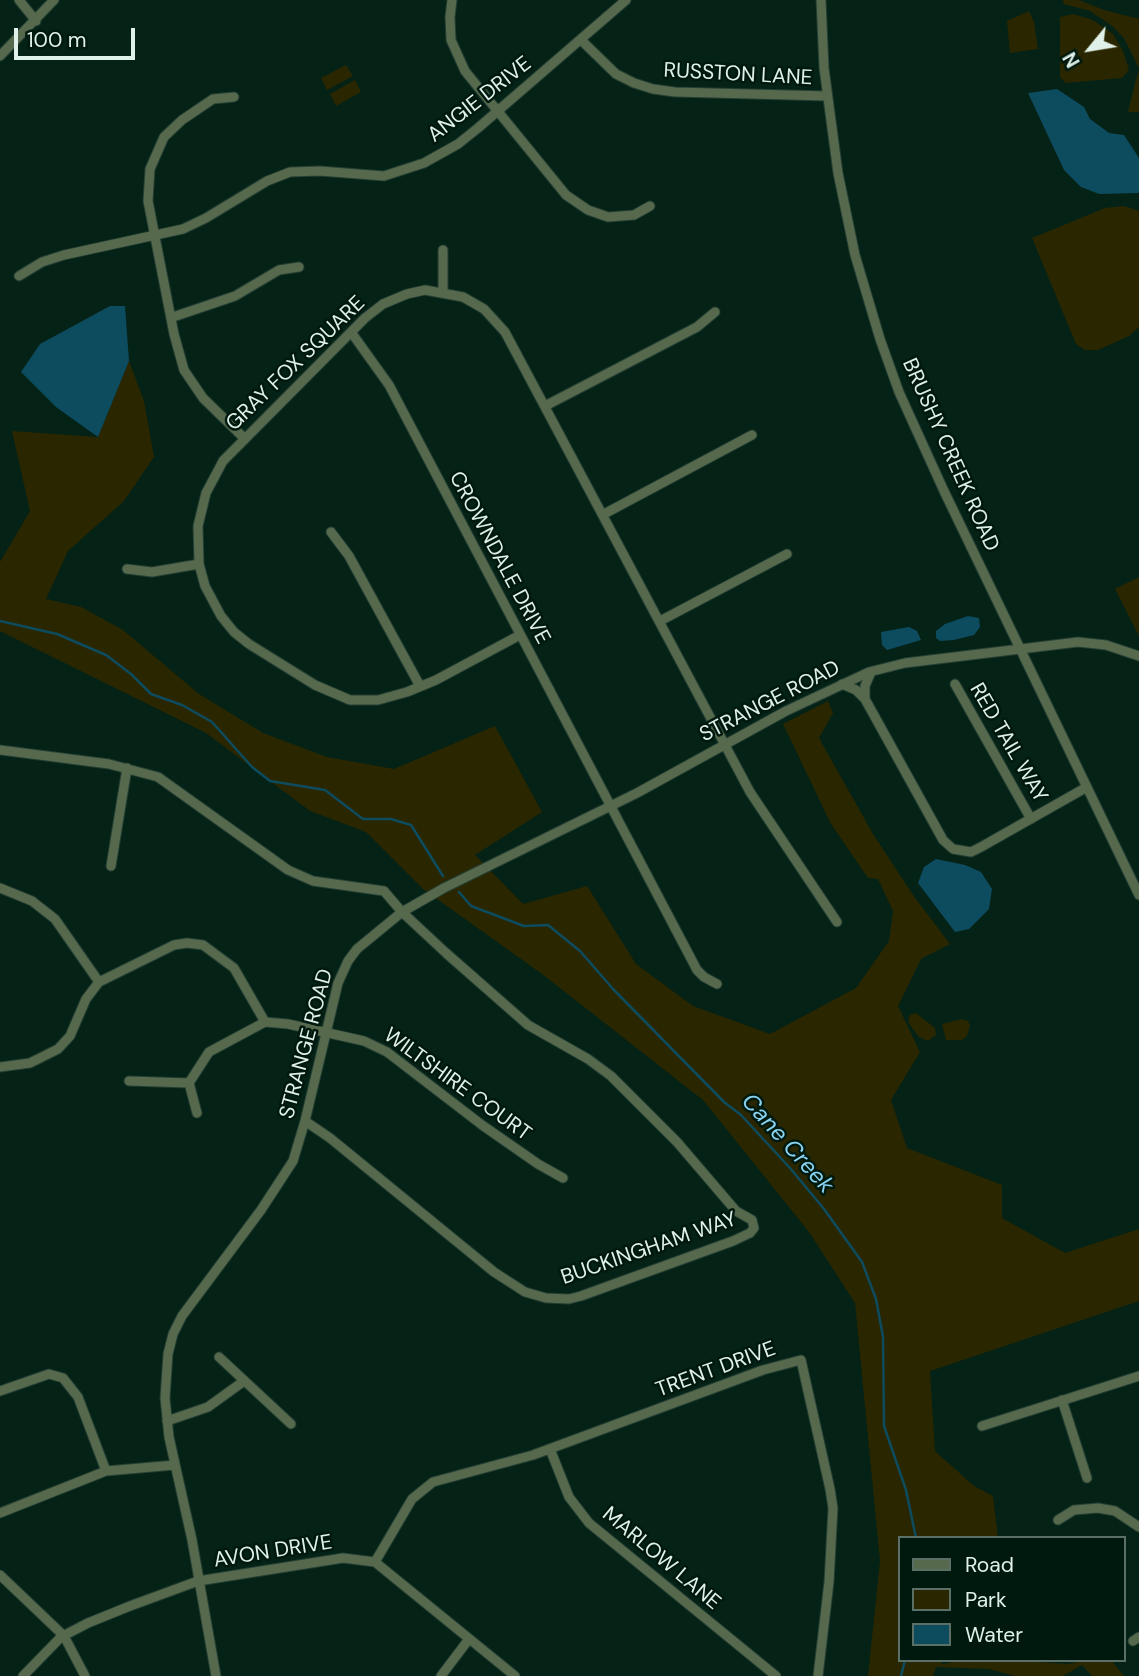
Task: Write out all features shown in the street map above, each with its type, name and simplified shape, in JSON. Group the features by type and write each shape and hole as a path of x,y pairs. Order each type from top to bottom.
{"street":[{"path":"19,0 36,21"},
{"path":"0,56 54,0"},
{"path":"452,0 450,29 455,51 472,81 566,195 580,206 599,215 614,218 634,215 650,206"},
{"name":"ANGIE DRIVE","path":"19,276 42,262 64,255 154,236 195,224 267,181 290,172 320,171 374,176 408,170 450,149 497,113 626,0"},
{"name":"BRUSHY CREEK ROAD","path":"821,0 827,96 838,173 855,255 880,339 912,421 1139,895"},
{"name":"RUSSTON LANE","path":"581,40 616,74 653,89 675,92 827,96"},
{"path":"233,97 213,99 171,130 158,147 150,169 148,191 154,236 180,358 190,382 244,438"},
{"path":"443,250 443,292"},
{"path":"173,317 235,296 279,270 299,267"},
{"name":"GRAY FOX SQUARE","path":"520,635 420,686 390,698 363,701 339,697 259,652 234,632 212,601 199,564 198,526 206,493 223,461 351,331 369,314 395,298 419,291 443,292 468,300 495,319 517,353 604,514 750,792 837,922"},
{"path":"545,406 697,327 715,312"},
{"name":"CROWNDALE DRIVE","path":"351,331 388,385 697,970 717,984"},
{"path":"604,514 752,435"},
{"path":"331,532 349,556 420,686"},
{"path":"660,621 787,554"},
{"path":"127,569 146,573 199,564"},
{"name":"STRANGE ROAD","path":"216,1676 167,1421 165,1373 168,1354 176,1325 286,1173 305,1122 338,983 348,961 369,937 402,912 456,882 611,805 842,684 871,672 905,663 1087,642 1139,656"},
{"path":"865,699 865,685 871,672"},
{"path":"842,684 856,690 865,699 948,846 958,851 971,852 1087,787"},
{"name":"RED TAIL WAY","path":"955,684 1031,819"},
{"path":"0,750 109,764 158,778 288,870 313,881 384,891 402,912"},
{"path":"111,866 127,768"},
{"path":"0,888 32,901 55,919 99,982"},
{"name":"BUCKINGHAM WAY","path":"305,1122 330,1138 494,1272 525,1292 546,1298 581,1296 733,1241 750,1233 754,1228 752,1220 736,1211 677,1142 611,1076 589,1059 528,1026 402,912"},
{"path":"0,1067 30,1063 58,1049 70,1036 86,999 99,982 174,945 203,945 234,968 265,1022 209,1052 189,1083 197,1113"},
{"name":"WILTSHIRE COURT","path":"265,1022 288,1024 364,1041 387,1052 482,1125 563,1178"},
{"path":"129,1081 189,1083"},
{"path":"219,1357 291,1424"},
{"name":"TRENT DRIVE","path":"375,1562 407,1506 425,1487 444,1478 550,1449 763,1370 801,1360 832,1508 829,1583 818,1676"},
{"path":"0,1391 49,1374 63,1378 78,1397 106,1471"},
{"path":"982,1426 1139,1376"},
{"path":"167,1421 208,1407 244,1381"},
{"path":"1062,1400 1087,1478"},
{"name":"MARLOW LANE","path":"550,1449 569,1497 589,1523 776,1676"},
{"path":"0,1513 106,1471 175,1465"},
{"path":"1058,1520 1074,1510 1098,1508 1115,1511 1139,1527"},
{"name":"AVON DRIVE","path":"23,1676 64,1636 88,1623 198,1581 327,1560 375,1562"},
{"path":"375,1562 515,1676"},
{"path":"0,1575 64,1636 85,1676"},
{"path":"441,1676 469,1639"}],"green space":[{"path":"1063,0 1079,0 1139,19 1139,68 1124,38 1111,25 1090,11 1064,4"},
{"path":"1029,11 1034,22 1038,49 1010,53 1007,21"},
{"path":"1073,14 1093,20 1113,34 1123,51 1129,70 1122,78 1066,83 1060,77 1060,17"},
{"path":"346,65 353,76 327,90 321,78"},
{"path":"1139,70 1139,112 1128,112 1135,83"},
{"path":"355,80 361,92 336,106 330,94"},
{"path":"1124,206 1139,211 1139,327 1129,336 1098,350 1085,350 1076,344 1032,238 1105,208"},
{"path":"129,361 144,401 154,457 124,501 68,551 46,599 81,607 123,630 199,694 263,733 327,757 394,769 495,726 542,812 475,855 523,904 587,886 636,964 693,1006 770,1034 856,988 889,941 893,911 878,879 868,878 831,824 783,724 828,701 833,713 819,738 873,834 913,895 950,944 921,959 898,1006 920,1052 891,1100 907,1148 1002,1185 1002,1218 1065,1253 1139,1229 1139,1301 930,1371 935,1451 974,1486 993,1496 998,1536 898,1536 898,1662 1113,1662 1124,1676 1092,1676 1082,1665 1063,1676 1015,1676 989,1669 936,1667 933,1676 868,1676 880,1561 855,1303 809,1232 703,1100 542,974 423,889 366,832 310,811 206,733 0,631 0,562 30,511 12,431 98,437"},
{"path":"1139,577 1139,636 1115,589"},
{"path":"916,1013 935,1028 936,1035 928,1041 919,1037 908,1022 910,1015"},
{"path":"962,1019 968,1021 970,1026 967,1036 962,1040 946,1040 942,1024"}],"water":[{"path":"1057,89 1084,107 1090,119 1109,133 1124,135 1139,158 1139,193 1099,194 1081,187 1064,170 1028,93"},
{"path":"110,306 125,306 129,361 98,437 56,407 21,372 40,344"},
{"path":"968,616 979,618 980,627 974,635 954,640 940,641 936,638 936,631 945,624"},
{"path":"909,627 917,631 921,640 887,650 882,645 881,632"},
{"path":"936,859 965,865 981,872 992,889 989,909 969,929 955,932 918,883 924,867"}],"waterway":[{"name":"Cane Creek","path":"0,621 57,634 106,655 151,694 182,705 212,722 252,767 270,781 325,790 363,819 391,819 411,825 443,876"},
{"name":"Cane Creek","path":"459,892 471,906 524,926 548,925 580,951 613,989 724,1102 741,1115 790,1168 862,1262 876,1299 883,1337 884,1426 906,1490 916,1536"},
{"path":"901,1676 904,1662"}]}
